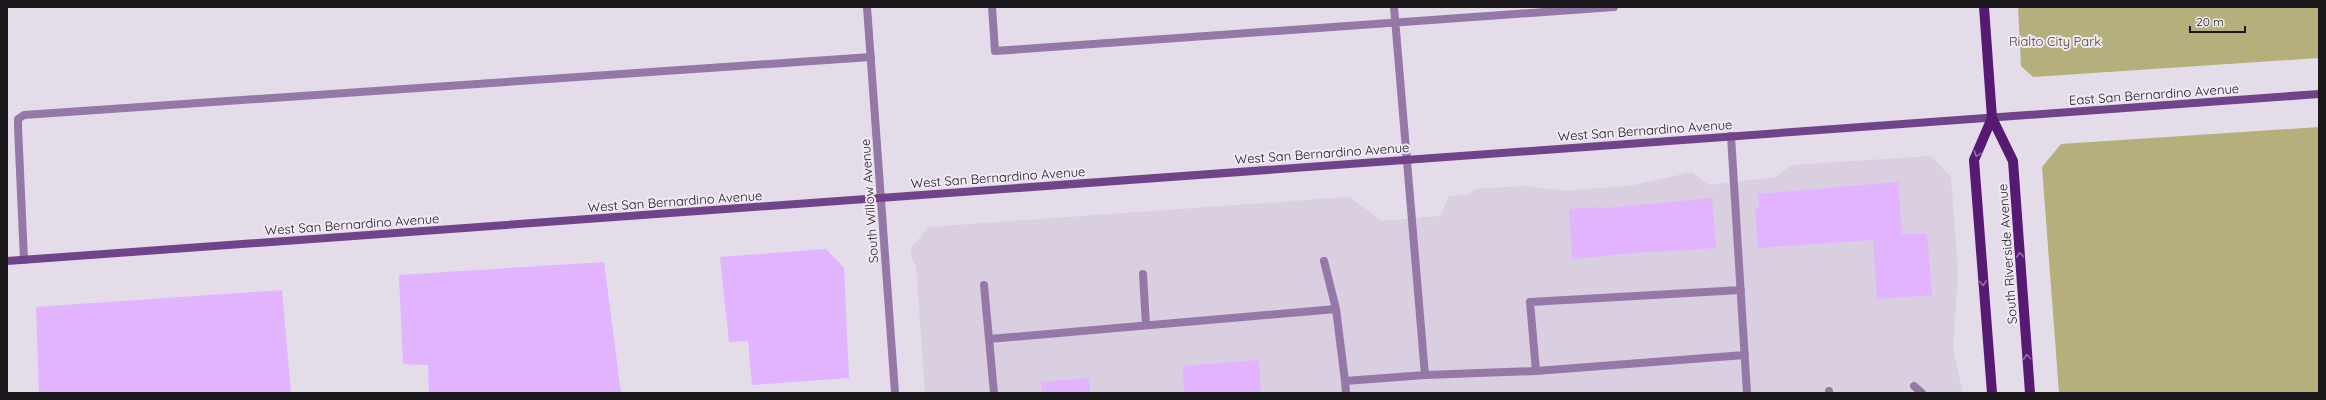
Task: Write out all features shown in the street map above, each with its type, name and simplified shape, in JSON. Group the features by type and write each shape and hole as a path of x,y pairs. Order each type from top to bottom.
{"main road":[{"name":"South Riverside Avenue","path":"1984,7 1992,118 2013,161 2030,393"},
{"name":"East San Bernardino Avenue","path":"1992,118 2319,94"},
{"name":"South Riverside Avenue","path":"1992,118 1974,160 1992,393"},
{"name":"West San Bernardino Avenue","path":"7,261 1992,118"}],"street":[{"name":"South Willow Avenue","path":"867,7 895,393"},
{"path":"992,7 995,51 1614,7"},
{"path":"1394,7 1425,375"},
{"path":"24,260 18,127 18,120 24,115 871,57"},
{"path":"1731,136 1747,393"},
{"path":"1324,261 1336,309 1346,393"},
{"path":"1143,274 1146,325"},
{"path":"984,285 994,393"},
{"path":"1536,371 1530,302 1741,290"},
{"path":"989,339 1336,309"},
{"path":"1345,381 1425,375 1536,371 1745,355"},
{"path":"1914,386 1922,393"}],"shaded area":[{"path":"1931,156 1951,177 1958,272 1953,349 1963,393 925,393 916,265 912,259 911,248 929,227 1349,197 1382,221 1440,216 1449,196 1470,194 1475,189 1528,186 1565,191 1634,185 1692,172 1709,185 1775,177 1792,165"}],"green space":[{"name":"Rialto City Park","path":"2018,7 2319,7 2319,58 2033,77 2021,66"},
{"path":"2319,127 2319,393 2059,393 2042,167 2061,144"}],"building":[{"path":"1898,182 1902,234 1927,234 1932,295 1877,299 1873,240 1758,248 1755,209 1759,208 1758,194"},
{"path":"1712,198 1716,248 1656,251 1572,259 1569,209 1596,207 1597,209"},
{"path":"826,249 844,268 849,378 752,385 748,341 729,342 720,257"},
{"path":"604,262 621,393 429,393 428,365 403,364 399,275"},
{"path":"282,290 291,393 39,393 36,307"},
{"path":"1259,360 1261,393 1184,393 1183,366"},
{"path":"1089,378 1090,393 1042,393 1041,382"}]}
